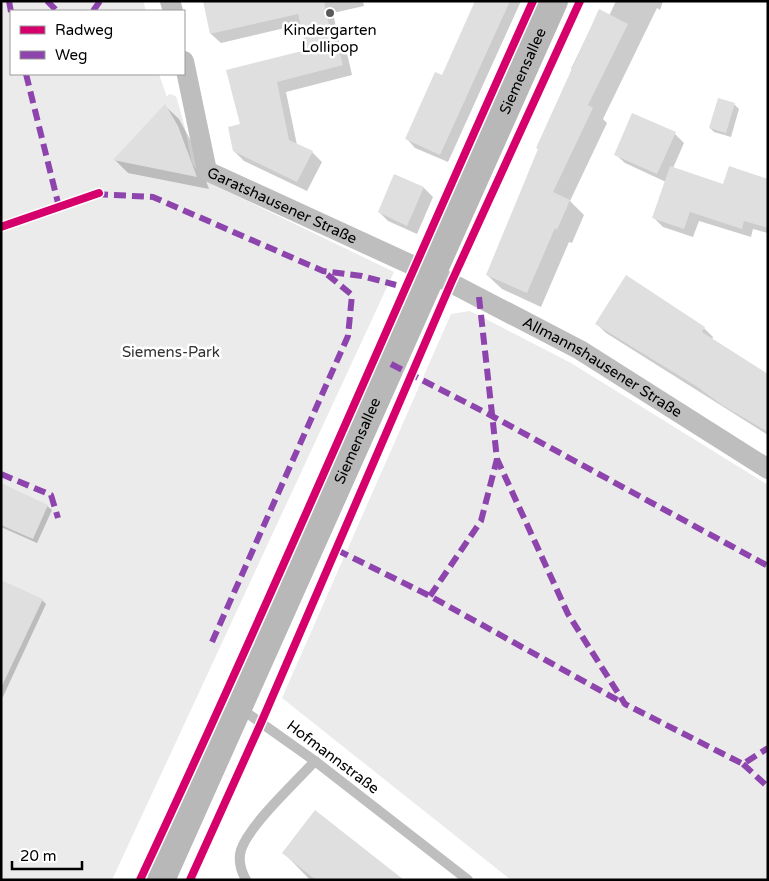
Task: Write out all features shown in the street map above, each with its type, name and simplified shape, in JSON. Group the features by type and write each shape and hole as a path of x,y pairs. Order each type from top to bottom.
{"main road":[{"name":"Siemensallee","path":"161,880 240,708 431,274 554,1"}],"street":[{"name":"Garatshausener Straße","path":"185,67 207,171 431,274"},
{"name":"Allmannshausener Straße","path":"431,274 580,350 768,469"}],"lane":[{"name":"Hofmannstraße","path":"240,708 315,761 468,880"},
{"path":"246,880 241,871 241,851 252,830 315,761"}],"green space":[{"name":"Siemens-Park","path":"1,1 143,1 146,10 10,10 10,75 159,75 167,97 169,94 176,96 192,163 204,180 394,272 112,880 1,880"},
{"path":"470,311 571,363 768,485 768,880 511,880 282,698 451,314"}],"building":[{"path":"203,1 324,1 333,43 337,42 343,65 277,82 289,140 313,151 297,182 233,151 228,127 240,124 226,70 306,50 298,14 210,34"},
{"path":"475,1 510,1 440,155 405,139 435,72 442,75"},
{"path":"599,9 628,24 588,105 593,108 553,192 570,200 557,230 555,228 527,293 486,275 538,149 536,148"},
{"path":"718,98 735,103 726,133 709,128"},
{"path":"165,104 178,126 197,177 113,160"},
{"path":"632,113 676,132 657,174 614,155"},
{"path":"670,166 723,184 729,166 768,179 768,228 744,221 742,229 690,212 684,229 652,218"},
{"path":"394,174 424,187 407,226 378,212"},
{"path":"626,275 705,327 702,332 768,374 768,432 595,324"},
{"path":"1,483 48,505 33,539 1,525"},
{"path":"1,580 43,599 1,688"},
{"path":"315,810 404,880 316,880 282,853"}],"marked path":[{"path":"9,1 11,10"},
{"path":"47,1 56,10"},
{"path":"94,10 100,1"},
{"path":"26,75 59,207"},
{"path":"96,194 153,197 323,271 362,276 396,285"},
{"path":"212,642 348,336 352,295 323,271"},
{"path":"479,297 497,459 568,614 625,704 743,764 768,748"},
{"path":"391,364 492,416 768,566"},
{"path":"430,596 481,521 497,459"},
{"path":"1,474 51,495 58,518"},
{"path":"337,550 430,596 623,703"},
{"path":"743,764 768,787"}],"cycle path":[{"path":"140,880 191,771 533,1"},
{"path":"190,880 261,723 451,283 580,1"},
{"path":"1,227 99,193"}],"place":[{"name":"Kindergarten Lollipop","path":"330,13"}]}
